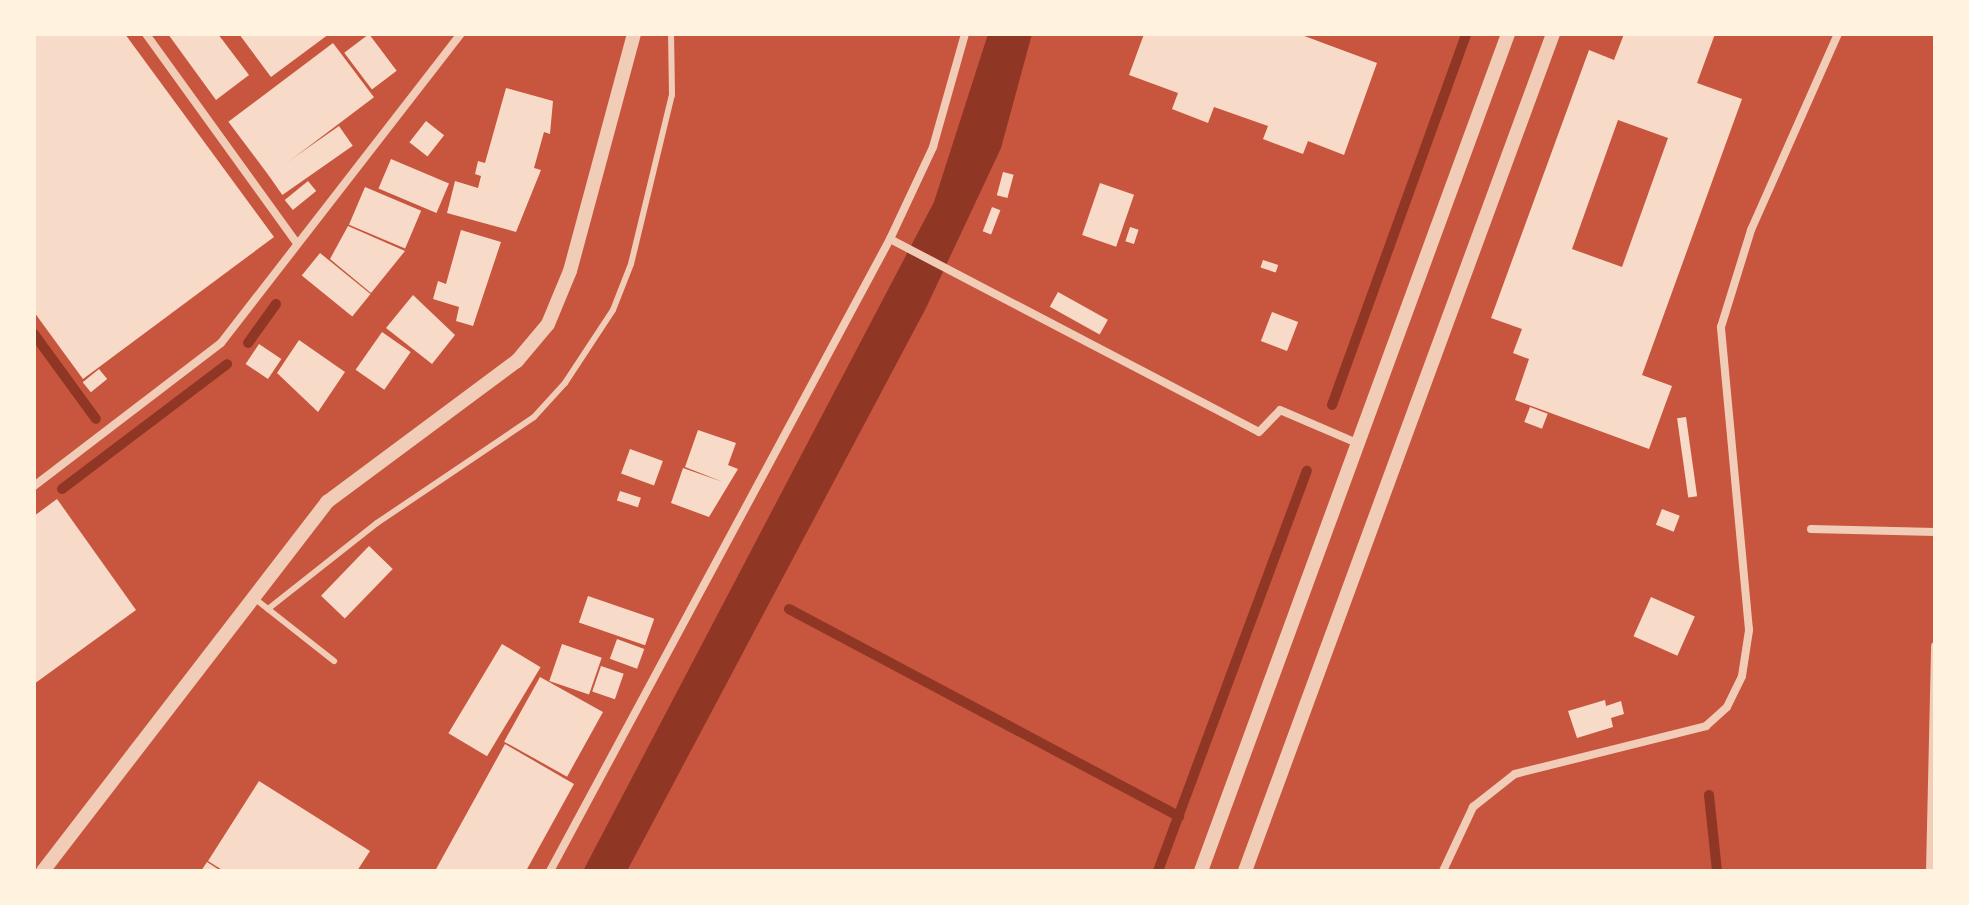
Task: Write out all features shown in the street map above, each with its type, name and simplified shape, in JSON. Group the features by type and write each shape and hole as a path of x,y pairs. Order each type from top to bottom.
{"street":[{"path":"146,34 297,243"},
{"path":"34,486 221,343 461,34"},
{"path":"43,871 251,596 327,502 517,361 548,324 570,271 634,34"},
{"path":"550,871 890,239 933,147 965,34"},
{"path":"1201,871 1508,34"},
{"path":"1245,871 1553,34"},
{"path":"1443,871 1473,807 1515,774 1706,726 1727,707 1742,676 1749,630 1721,327 1751,230 1838,34"},
{"path":"890,239 1259,432 1280,410 1357,443"},
{"path":"1811,529 1935,532"},
{"path":"1930,871 1935,646"}],"lane":[{"path":"268,609 377,523 534,417 565,383 613,310 631,264 672,95 671,34"},
{"path":"251,596 334,661"}],"shaded area":[{"path":"988,34 1032,34 1001,148 926,308 627,871 583,871 934,202"}],"building":[{"path":"34,34 125,34 274,237 83,379 34,312"},
{"path":"168,34 218,34 249,75 216,100"},
{"path":"239,34 329,34 271,77"},
{"path":"369,34 397,71 372,89 344,53"},
{"path":"1144,34 1299,34 1377,63 1344,155 1308,141 1303,154 1263,139 1268,126 1214,107 1208,123 1172,109 1178,93 1129,75"},
{"path":"1624,34 1715,34 1697,83 1742,99 1642,375 1672,386 1649,449 1515,400 1529,359 1513,353 1522,329 1491,318 1589,50 1614,60","holes":["1618,120 1668,138 1622,267 1572,249"]},
{"path":"333,43 374,97 269,176 228,122"},
{"path":"506,88 553,101 550,134 544,132 534,168 541,170 516,232 447,213 455,181 478,188 481,176 475,174 478,161 485,163"},
{"path":"426,121 444,135 428,156 409,142"},
{"path":"339,126 353,146 282,195 269,175"},
{"path":"391,159 449,184 436,213 378,188"},
{"path":"1003,172 1014,175 1007,198 997,195"},
{"path":"308,181 316,191 293,210 285,200"},
{"path":"1100,183 1134,195 1116,247 1082,235"},
{"path":"365,187 421,211 405,249 349,225"},
{"path":"992,207 1000,210 991,234 983,231"},
{"path":"348,226 405,251 371,293 330,259"},
{"path":"1130,227 1139,230 1134,244 1125,241"},
{"path":"461,230 501,242 473,326 456,321 459,307 433,299 438,281 446,284"},
{"path":"320,253 371,294 352,316 302,276"},
{"path":"1263,260 1278,265 1276,273 1261,268"},
{"path":"1058,292 1108,320 1100,335 1050,307"},
{"path":"413,295 455,335 432,364 386,328"},
{"path":"1272,312 1298,322 1287,351 1261,341"},
{"path":"382,332 411,352 384,390 356,370"},
{"path":"299,340 345,372 318,412 277,373"},
{"path":"259,344 281,359 268,379 246,364"},
{"path":"99,369 107,379 91,392 83,382"},
{"path":"1530,407 1548,414 1542,429 1524,422"},
{"path":"1686,417 1697,496 1688,497 1677,418"},
{"path":"698,430 736,443 728,465 738,469 709,517 671,503 683,468 723,482 685,467"},
{"path":"630,449 663,461 654,485 621,473"},
{"path":"620,491 641,498 638,507 617,501"},
{"path":"57,499 136,610 34,684 34,516"},
{"path":"1662,509 1680,516 1674,532 1656,525"},
{"path":"369,546 393,569 345,619 321,596"},
{"path":"588,596 654,619 645,645 579,622"},
{"path":"1651,597 1695,617 1677,656 1634,636"},
{"path":"617,639 644,649 637,669 610,659"},
{"path":"502,644 541,667 487,756 448,733"},
{"path":"562,644 602,658 589,695 549,681"},
{"path":"601,666 624,674 615,699 592,692"},
{"path":"540,677 603,712 567,777 504,742"},
{"path":"1605,700 1606,706 1621,701 1624,714 1611,718 1613,727 1577,738 1568,711"},
{"path":"505,744 574,784 526,871 435,871"},
{"path":"259,781 370,851 357,871 224,871 208,861"},
{"path":"207,862 221,871 201,871"}],"waterway":[{"path":"1332,405 1466,34"},
{"path":"248,343 276,304"},
{"path":"34,334 96,419"},
{"path":"62,489 227,364"},
{"path":"1158,871 1307,471"},
{"path":"789,609 1179,816"},
{"path":"1709,795 1717,871"}]}
